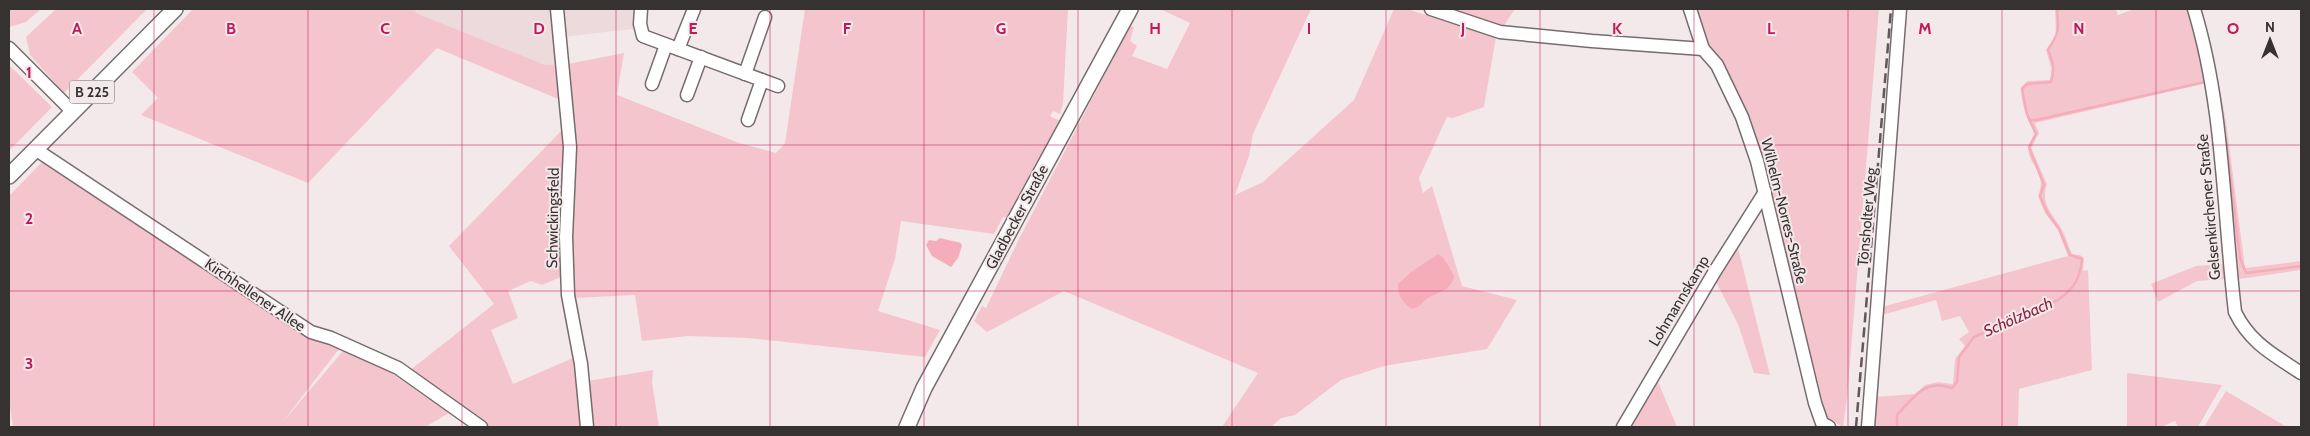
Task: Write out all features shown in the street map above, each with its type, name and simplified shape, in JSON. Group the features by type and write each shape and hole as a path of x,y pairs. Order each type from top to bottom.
{"main road":[{"name":"B 225","path":"9,176 175,9"},
{"name":"Gladbecker Straße","path":"907,427 924,388 1130,9"}],"street":[{"name":"Schwickingsfeld","path":"557,9 570,147 566,237 568,295 584,383 587,427"},
{"path":"641,9 640,24 643,36 778,86"},
{"path":"652,84 694,9"},
{"path":"1431,9 1500,32 1703,49"},
{"name":"Wilhelm-Norres-Straße","path":"1690,9 1703,49 1718,65 1742,117 1765,192 1815,403 1822,423 1829,427"},
{"name":"Tönsholter Weg","path":"1868,427 1900,9"},
{"name":"Gelsenkirchener Straße","path":"2194,9 2202,35 2214,103 2225,187 2236,312 2243,329 2258,344 2301,373"},
{"path":"745,74 764,17"},
{"path":"9,48 72,111"},
{"path":"687,95 701,57"},
{"path":"748,120 762,80"},
{"name":"Kirchhellener Allee","path":"35,149 311,332 331,338 398,368 481,427"},
{"name":"Lohmannskamp","path":"1623,427 1715,271 1765,192"}],"shaded area":[{"path":"9,9 41,9 26,22 9,27"},
{"path":"56,9 147,9 64,93 30,55 26,37"},
{"path":"193,9 415,9 416,13 545,65 568,64 624,53 617,95 739,143 776,153 785,143 805,9 1068,9 1063,104 1060,114 1053,111 1050,116 1060,121 1007,218 1003,217 994,234 901,221 895,259 878,311 940,330 925,357 748,338 688,336 642,341 635,295 573,298 569,215 577,156 573,121 559,97 558,99 437,48 308,183 141,115 158,98 132,72"},
{"path":"415,9 635,9 633,29 553,38 555,65 545,66 416,13"},
{"path":"1160,9 1311,9 1253,134 1249,156 1235,195 1263,182 1354,100 1394,9 1407,9 1496,37 1484,107 1453,118 1447,117 1419,178 1423,193 1432,186 1462,286 1517,300 1487,349 1384,366 1341,380 1295,415 1281,418 1271,427 1222,427 1258,373 1064,291 987,332 974,321 982,306 986,308 1019,239 1130,26 1134,27 1130,41 1137,46 1132,56 1167,69 1190,23"},
{"path":"1443,9 1515,9 1503,27"},
{"path":"1693,9 1879,9 1843,427 1827,418 1819,395 1765,174 1706,44"},
{"path":"2055,9 2116,9 2118,15 2134,9 2187,9 2206,83 2035,123 2039,133 2031,148 2047,184 2045,197 2048,208 2063,231 2072,254 2080,255 2084,258 2083,271 2088,270 2092,370 2019,389 2018,427 1873,427 1873,397 1915,394 1925,385 1938,382 1953,384 1955,359 1965,346 1959,339 1969,332 1960,316 1942,321 1936,300 1878,316 1878,308 2068,256 2058,230 2045,213 2038,196 2041,186 2040,177 2028,151 2035,134 2025,112 2021,94 2021,87 2028,81 2050,80 2052,70 2046,50 2056,34"},
{"path":"9,65 52,107 9,151"},
{"path":"2212,75 2218,80 2226,121 2245,268 2301,261 2301,270 2239,279 2222,124"},
{"path":"562,130 565,168 561,277 542,285 531,281 508,291 518,318 491,330 513,384 573,358 581,402 582,427 485,427 409,371 494,304 449,246"},
{"path":"42,162 309,338 339,349 281,424 343,351 387,370 449,413 425,427 13,427 9,400 9,196"},
{"path":"940,238 961,243 962,246 958,258 951,267 932,256 926,245 929,240 936,241"},
{"path":"1737,244 1770,375 1754,373 1738,324 1714,278"},
{"path":"1438,254 1445,260 1451,270 1454,276 1453,281 1448,288 1412,309 1401,298 1398,292 1398,284 1411,272"},
{"path":"2225,264 2226,279 2197,281 2158,302 2151,284 2196,266"},
{"path":"653,370 652,382 659,427 592,427 588,381"},
{"path":"2127,373 2222,385 2198,427 2178,427 2175,421 2161,427 2127,427"},
{"path":"1656,377 1677,427 1626,427"},
{"path":"2226,391 2287,427 2204,427"}],"waterway":[{"name":"Schölzbach","path":"1897,427 1897,415 1921,391 1934,386 1952,388 1957,382 1959,357 1974,337 2058,300 2068,292 2078,278 2082,259 2070,255 2059,229 2047,212 2040,196 2044,185 2029,147 2036,134 2027,114 2022,89 2027,84 2051,82 2053,66 2048,50 2057,31 2057,9"},
{"path":"2029,120 2205,82"},
{"path":"2226,140 2240,258 2246,273 2301,266"}],"railway":[{"path":"1856,427 1891,9"}]}
